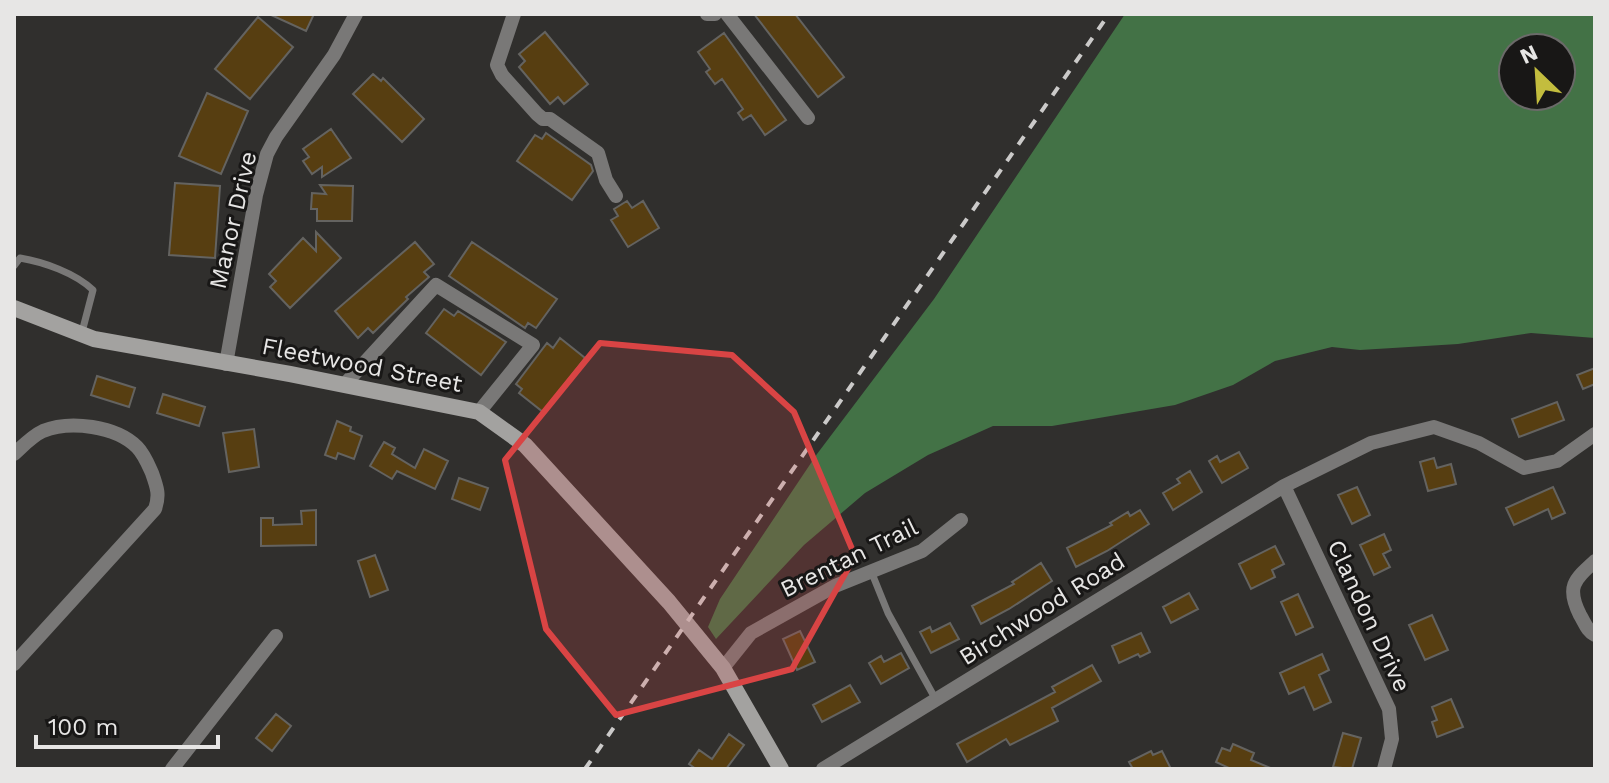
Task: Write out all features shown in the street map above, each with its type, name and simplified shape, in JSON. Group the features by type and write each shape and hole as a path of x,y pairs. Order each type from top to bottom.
{"street":[{"name":"Manor Drive","path":"226,364 256,195 267,154 334,55 356,14"},
{"path":"514,14 497,59 502,75 543,119 550,119 598,153 606,180 616,196"},
{"path":"707,14 715,14"},
{"path":"727,14 808,118"},
{"path":"345,384 436,285 533,345 479,412"},
{"name":"Fleetwood Street","path":"14,308 94,339 345,384 479,412 525,445 669,602 723,668 781,769"},
{"path":"14,454 42,432 60,427 101,430 125,438 138,448 147,461 159,495 155,509 14,664"},
{"name":"Birchwood Road","path":"823,769 1284,486 1371,443 1434,427 1479,443 1524,468 1557,461 1595,434"},
{"name":"Clandon Drive","path":"1284,486 1389,709 1392,739 1384,769"},
{"name":"Brentan Trail","path":"723,668 751,633 835,586 922,551 961,520"},
{"path":"1595,561 1578,576 1572,588 1574,603 1590,633 1595,635"},
{"path":"172,769 276,636"}],"lane":[{"path":"14,266 20,258 36,260 85,282 93,290 81,334"},
{"path":"871,571 888,613 936,700"}],"highlighted area":[{"path":"600,343 732,355 794,412 855,556 792,669 616,715 546,629 505,460"}],"green space":[{"path":"1125,14 1595,14 1595,338 1531,333 1458,344 1360,350 1332,347 1275,361 1233,385 1175,405 1052,426 993,426 928,455 865,493 804,545 716,639 708,627 720,599 817,454 934,299"}],"building":[{"path":"269,14 314,14 306,31"},
{"path":"754,14 795,14 844,77 818,97"},
{"path":"258,17 293,47 250,99 215,69"},
{"path":"545,32 588,84 564,104 558,97 550,104 519,67 525,61 519,54"},
{"path":"724,33 786,120 765,135 751,115 743,120 738,113 743,109 722,79 715,84 706,72 710,69 698,52"},
{"path":"373,74 381,81 383,78 424,119 402,142 353,94"},
{"path":"207,93 248,111 221,174 179,156"},
{"path":"331,129 351,158 322,177 322,167 312,174 303,161 309,157 303,149"},
{"path":"546,133 591,165 593,171 572,200 517,161 535,135 542,139"},
{"path":"175,183 220,186 215,258 169,255"},
{"path":"320,185 353,186 352,221 317,221 317,209 311,209 312,193 326,194"},
{"path":"627,201 632,208 643,201 659,228 628,247 611,220 618,216 614,209"},
{"path":"316,232 341,258 290,308 270,287 276,281 269,274 303,238 316,251"},
{"path":"415,242 434,264 424,272 429,277 373,333 368,328 358,338 335,311"},
{"path":"472,242 557,299 536,328 528,323 525,328 449,276"},
{"path":"444,309 454,316 458,311 506,342 481,375 426,333"},
{"path":"560,338 585,358 543,412 519,393 522,389 516,384 547,343 553,348"},
{"path":"1595,368 1595,384 1583,389 1577,375"},
{"path":"97,376 135,388 129,407 91,395"},
{"path":"163,394 205,407 199,426 157,413"},
{"path":"1557,402 1564,420 1519,437 1512,419"},
{"path":"337,421 362,436 354,459 338,453 336,459 325,455"},
{"path":"254,429 259,467 229,472 223,433"},
{"path":"384,442 395,448 392,454 415,468 424,449 448,461 435,489 397,471 392,479 370,466"},
{"path":"1239,452 1248,468 1222,483 1209,461 1217,456 1220,462"},
{"path":"1434,458 1437,468 1451,464 1456,484 1428,491 1420,462"},
{"path":"1190,471 1202,492 1173,510 1163,493 1180,483 1177,479"},
{"path":"459,478 488,488 480,510 452,499"},
{"path":"1357,487 1370,515 1352,524 1338,495"},
{"path":"1553,487 1565,513 1552,519 1548,509 1514,525 1506,508"},
{"path":"316,510 316,545 261,546 261,518 273,518 273,525 302,524 301,511"},
{"path":"1140,510 1149,524 1076,567 1067,548 1112,525 1110,523 1128,512 1130,516"},
{"path":"1384,534 1391,550 1383,554 1390,567 1374,575 1360,545"},
{"path":"1275,546 1284,564 1272,570 1275,577 1251,589 1239,564"},
{"path":"375,555 388,590 370,597 358,561"},
{"path":"1041,563 1052,581 981,624 972,606 1014,584 1012,582"},
{"path":"1189,593 1198,609 1171,623 1163,607"},
{"path":"1298,594 1313,627 1296,635 1281,602"},
{"path":"1432,615 1448,650 1425,660 1409,625"},
{"path":"950,623 959,639 931,653 920,632 930,627 932,632"},
{"path":"800,631 815,662 797,670 783,639"},
{"path":"1141,633 1150,652 1119,663 1112,646"},
{"path":"901,653 909,668 881,684 869,663 881,656 884,662"},
{"path":"1322,654 1329,670 1319,675 1331,702 1314,710 1304,687 1289,694 1280,673"},
{"path":"1092,665 1101,681 1052,708 1058,721 1010,745 1006,739 967,762 957,744 1055,692 1052,687"},
{"path":"850,685 860,702 822,722 813,705"},
{"path":"1451,699 1463,727 1437,737 1432,722 1437,720 1432,707"},
{"path":"276,714 291,726 272,751 256,738"},
{"path":"1343,733 1361,738 1352,769 1333,767"},
{"path":"729,734 744,745 726,769 696,769 689,764 699,750 712,759"},
{"path":"1233,744 1254,753 1251,760 1273,769 1231,769 1216,762 1222,748 1230,751"},
{"path":"1151,751 1153,755 1162,751 1171,769 1133,769 1129,762"}],"railway":[{"path":"585,769 1109,14"}]}
